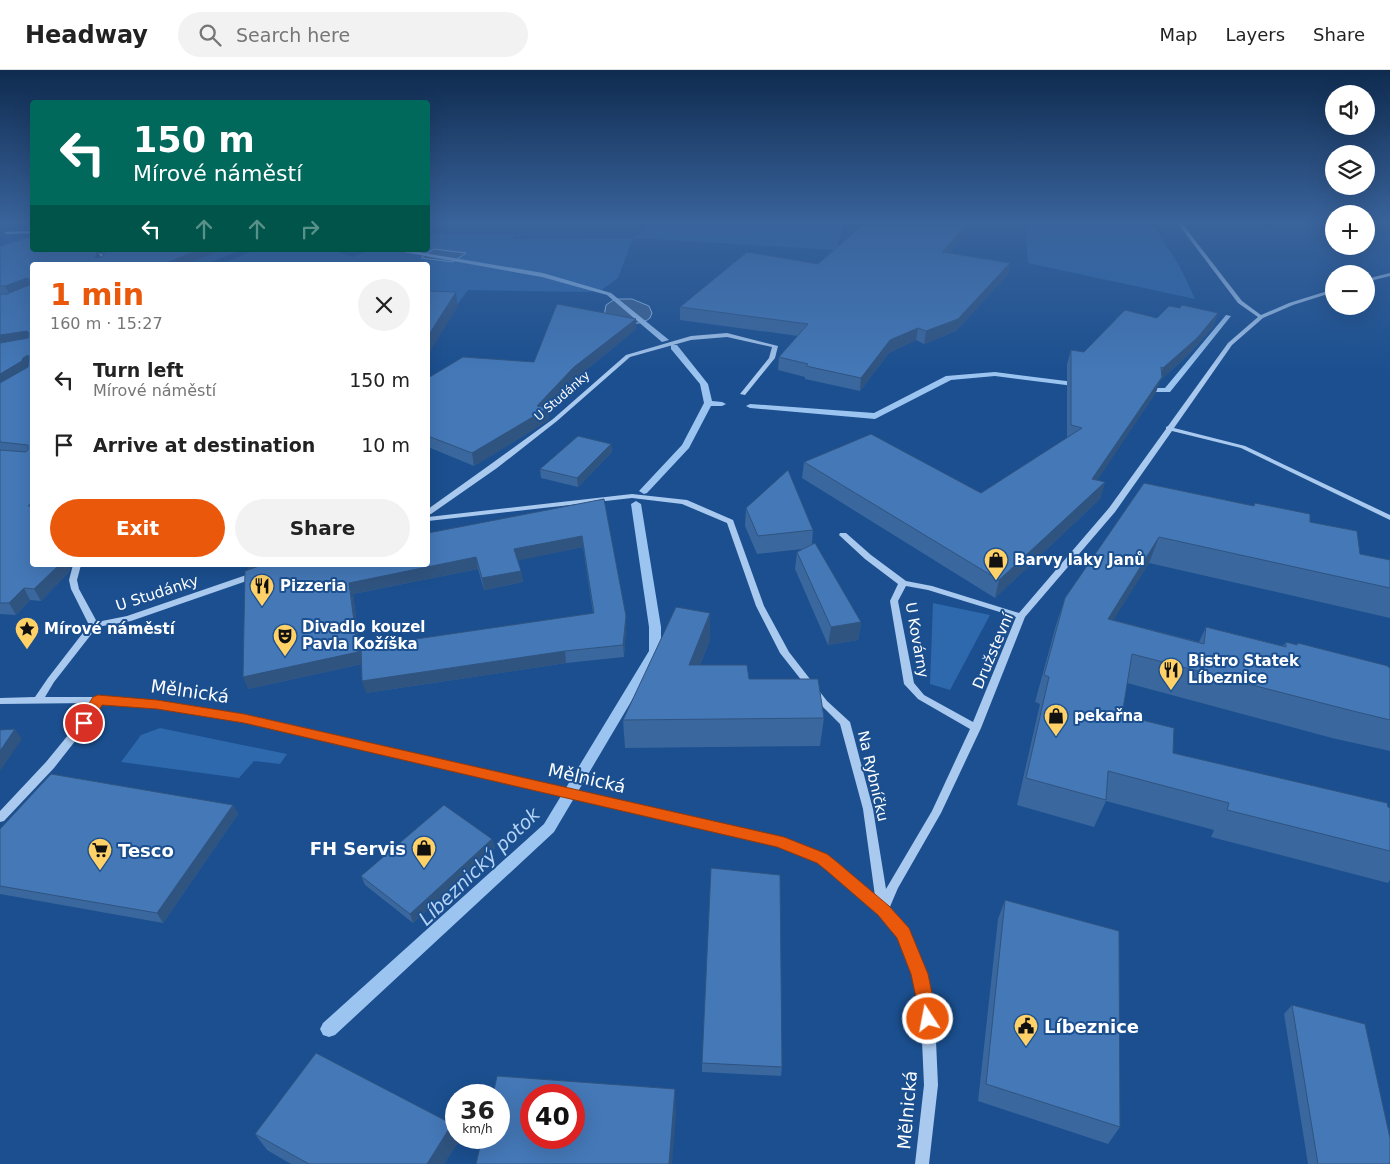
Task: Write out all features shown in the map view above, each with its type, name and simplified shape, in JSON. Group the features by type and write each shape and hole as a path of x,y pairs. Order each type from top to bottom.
{"street":[{"path":"1217,272 1240,302 1261,316 1325,293"},
{"path":"1375,278 1390,274"},
{"name":"Družstevní","path":"883,910 893,886 936,813 976,728 1021,616 1112,510 1168,428 1230,344 1261,316"},
{"path":"727,335 775,346 772,358 743,394"},
{"name":"U Studánky","path":"430,511 555,420 628,356 691,338 727,335"},
{"path":"1168,428 1243,446 1390,518"},
{"name":"Na Rybníčku","path":"430,519 632,496 684,502 730,522 760,606 785,653 824,703 845,722 868,810 883,910"},
{"name":"U Kovárny","path":"843,534 868,557 903,583 929,588 1021,616"},
{"path":"38,700 51,680 94,626 75,589 74,580 77,567"},
{"name":"U Studánky","path":"94,626 128,618 266,571"},
{"name":"U Kovárny","path":"903,583 894,601 909,684 921,697 976,728"},
{"path":"0,818 50,765 91,714 98,700"},
{"name":"Mělnická","path":"0,701 98,700 157,704 244,718 779,842 822,859 883,910 903,934 919,974 928,1019 931,1085 922,1164"}],"shaded area":[{"path":"430,272 620,272 618,278 600,291 468,290 456,306 430,305"},
{"path":"1070,272 1182,272 1195,299"},
{"path":"615,299 632,299 649,306 652,313 650,318 639,323 633,323 604,316 606,305"},
{"path":"933,603 990,615 950,690 930,684"},
{"path":"160,728 287,754 280,764 254,761 239,778 121,762 141,735"}],"building":[{"path":"0,272 30,272 30,280 27,278 0,286"},
{"path":"723,272 1002,272 958,319 926,331 918,328 890,340 861,378 806,366 808,364 779,357 808,324 680,307"},
{"path":"30,280 30,504 28,506 30,506 30,567 57,567 34,589 24,588 9,603 0,603 0,450 26,452 28,445 0,442 0,383 28,367 29,357 28,355 22,361 0,374 0,343 28,338 29,333 27,331 0,335 0,294 7,294 29,285"},
{"path":"430,291 456,292 430,333"},
{"path":"557,304 636,319 574,367 537,406 548,408 472,453 430,437 430,377 463,357 534,362"},
{"path":"1182,305 1218,313 1197,338 1163,368 1161,367 1162,377 1092,479 1105,482 999,580 804,462 871,434 981,493 1082,428 1071,425 1071,350 1084,352 1125,310 1157,318 1169,306 1180,308"},
{"path":"578,436 611,444 577,478 540,469"},
{"path":"788,470 813,530 758,536 746,508"},
{"path":"1144,483 1254,506 1255,503 1310,514 1310,522 1357,531 1360,554 1390,560 1390,588 1159,537 1108,619 1204,644 1206,627 1286,647 1286,642 1297,645 1298,643 1388,666 1390,668 1390,720 1132,654 1122,715 1174,728 1173,753 1387,803 1390,808 1390,851 1227,810 1229,803 1108,771 1106,800 1026,778 1049,677 1044,675 1065,598"},
{"path":"604,499 626,616 623,645 565,651 362,681 361,647 594,613 582,536 514,549 521,571 482,578 476,557 430,566 430,533"},
{"path":"815,543 861,622 831,627 797,552"},
{"path":"256,567 427,567 349,583 358,652 243,677 245,571"},
{"path":"676,607 710,613 689,665 747,665 749,679 818,679 824,718 623,720"},
{"path":"15,729 0,751 0,730"},
{"name":"Tesco","path":"51,774 233,805 157,913 0,886 0,829"},
{"path":"444,805 492,839 410,914 361,876"},
{"path":"711,868 780,875 782,1067 702,1063"},
{"path":"1005,900 1119,931 1120,1127 986,1084"},
{"path":"1292,1005 1365,1024 1390,1138 1390,1164 1318,1164"},
{"path":"316,1053 445,1120 445,1135 427,1164 309,1164 255,1134"},
{"path":"497,1076 675,1089 669,1164 476,1164 479,1149 510,1149 510,1084 495,1084"}],"waterway":[{"name":"Líbeznický potok","path":"526,272 543,275 609,294 665,340"},
{"path":"1142,390 1167,390 1228,316"},
{"name":"Líbeznický potok","path":"674,347 704,384 708,403"},
{"path":"750,406 875,416 949,378 995,374 1082,385"},
{"name":"Líbeznický potok","path":"644,491 686,446 708,403"},
{"path":"708,403 722,404"},
{"name":"Líbeznický potok","path":"329,1029 549,828 655,651 655,627 636,504"}],"place":[{"name":"Barvy laky Janů","path":"996,581"},
{"name":"Pizzeria","path":"262,607"},
{"name":"Mírové náměstí","path":"27,650"},
{"name":"Divadlo kouzel Pavla Kožíška","path":"285,657"},
{"name":"Bistro Statek Líbeznice","path":"1171,691"},
{"name":"pekařna","path":"1056,737"},
{"name":"FH Servis","path":"424,869"},
{"name":"Tesco","path":"100,871"},
{"name":"Líbeznice","path":"1026,1047"}],"route":[{"path":"84,723 98,700 157,704 244,718 779,842 822,859 883,910 903,934 919,974 928,1019"}]}
